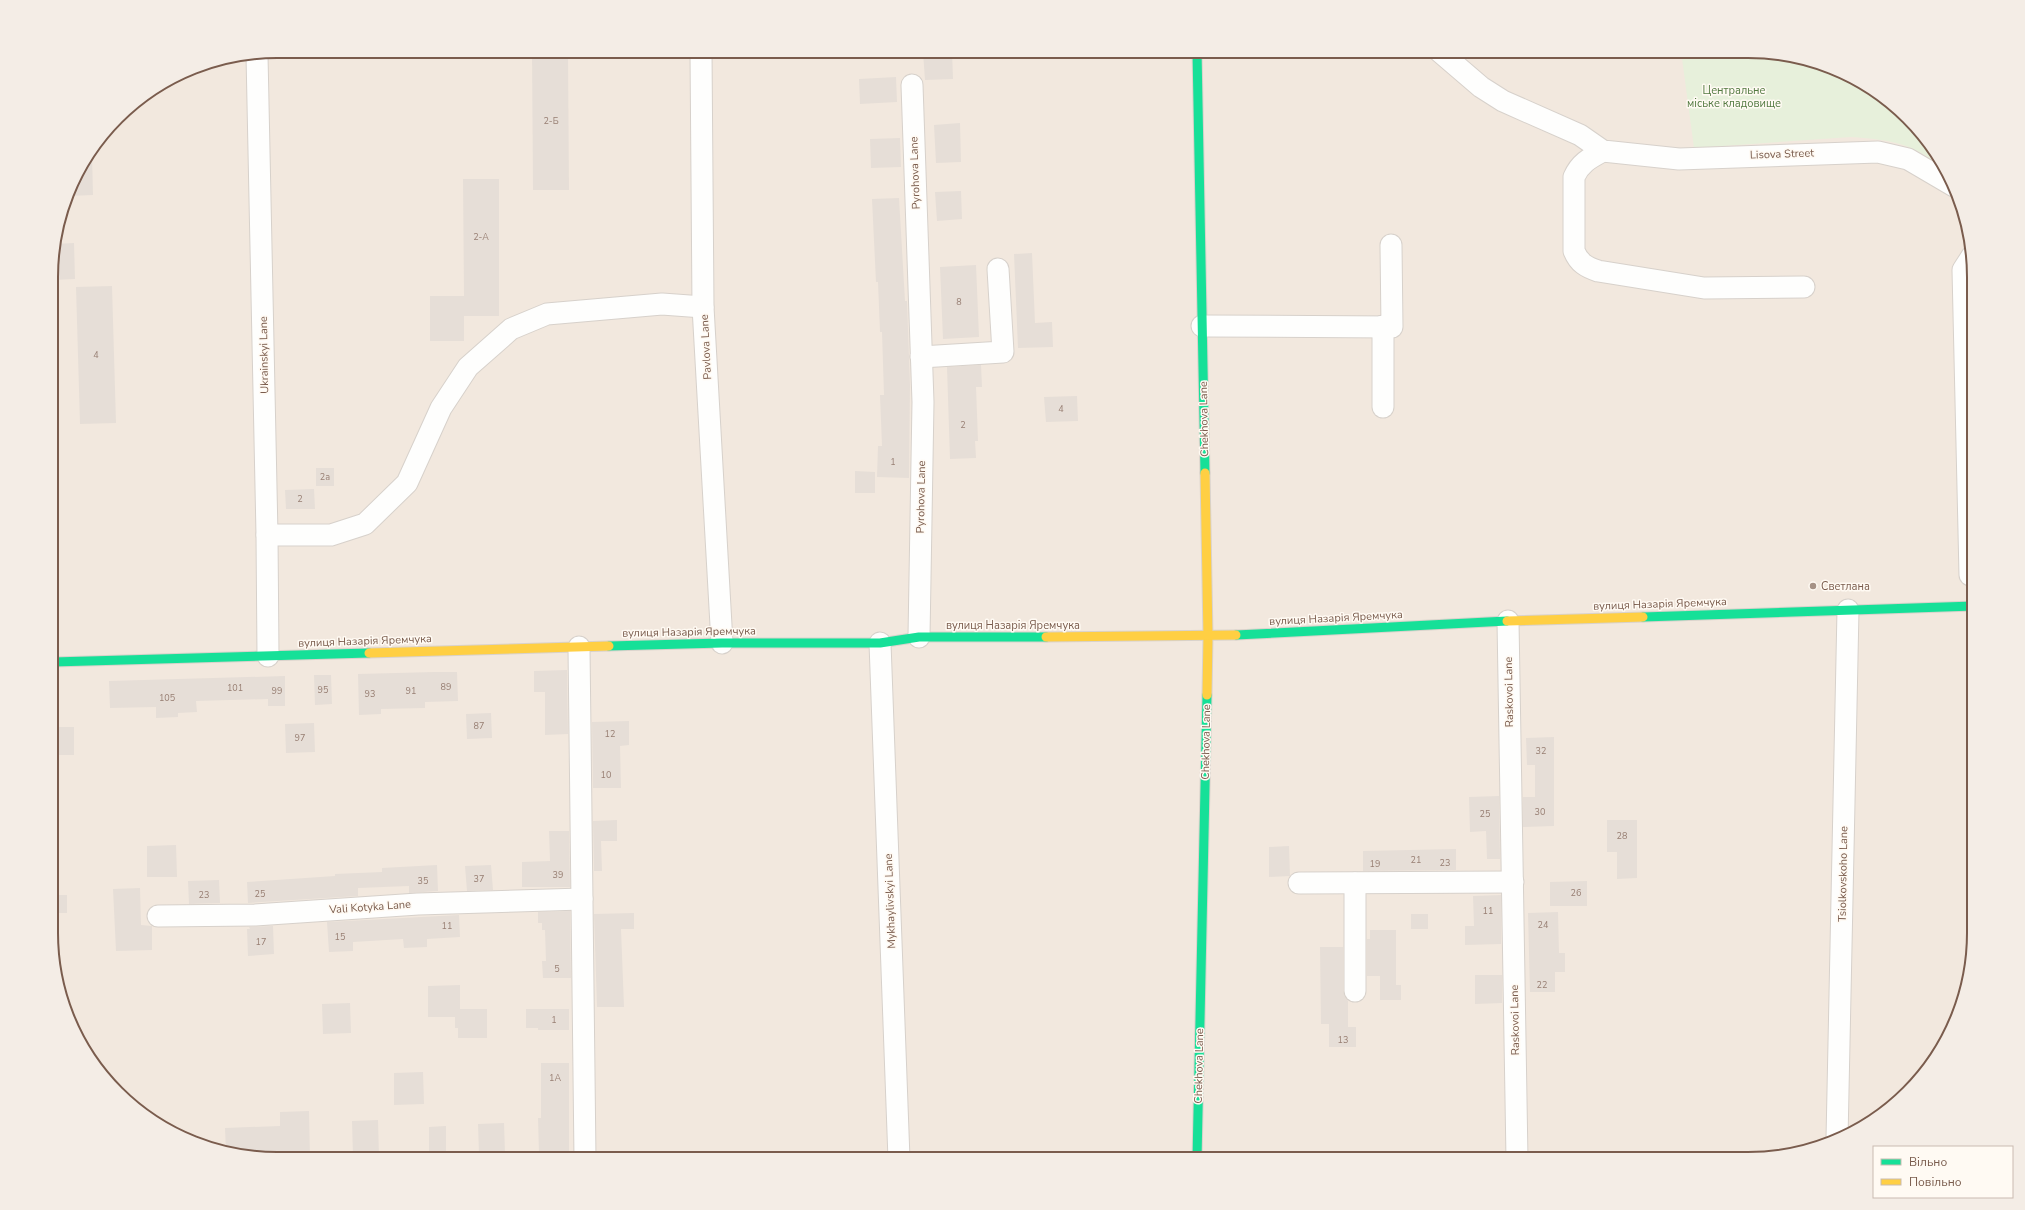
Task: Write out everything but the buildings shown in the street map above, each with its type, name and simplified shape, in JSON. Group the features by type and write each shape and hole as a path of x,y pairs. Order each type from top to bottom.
{"street":[{"name":"Pavlova Lane","path":"701,58 703,307 722,643"},
{"name":"Chekhova Lane","path":"1197,58 1208,636 1197,1152"},
{"name":"Lisova Street","path":"1447,58 1481,87 1503,101 1580,135 1603,151 1679,159 1878,152 1908,159 1944,180"},
{"name":"Ukrainskyi Lane","path":"257,59 268,535 268,656"},
{"name":"Pyrohova Lane","path":"912,85 923,402 919,637"},
{"path":"1603,151 1586,161 1578,168 1574,177 1574,251 1578,261 1587,267 1598,271 1704,288 1804,287"},
{"path":"1202,326 1392,327 1391,245"},
{"path":"1967,264 1963,270 1967,444"},
{"path":"921,357 1003,352 998,269"},
{"path":"268,535 331,535 365,524 407,483 441,408 468,367 511,329 547,314 662,304 703,307"},
{"path":"1383,326 1383,407"},
{"name":"вулиця Назарія Яремчука","path":"58,662 722,643 880,643 919,637 1208,636 1508,622 1967,606"},
{"name":"Tsiolkovskoho Lane","path":"1837,1133 1848,610"},
{"name":"Raskovoi Lane","path":"1508,622 1517,1152"},
{"name":"Mykhaylivskyi Lane","path":"880,643 899,1152"},
{"path":"579,647 585,1152"},
{"path":"1299,883 1513,882"},
{"path":"1355,883 1355,991"},
{"name":"Vali Kotyka Lane","path":"158,916 255,915 418,904 582,899"}],"shaded area":[{"path":"262,58 1763,58 1805,65 1858,87 1881,103 1903,122 1922,144 1938,167 1960,220 1967,262 1967,948 1960,990 1938,1043 1922,1066 1903,1088 1881,1107 1858,1123 1805,1145 1763,1152 262,1152 220,1145 167,1123 144,1107 122,1088 103,1066 87,1043 65,990 58,948 58,262 65,220 75,193 87,167 103,144 122,122 144,103 167,87 220,65"}],"green space":[{"name":"Центральне міське кладовище","path":"1682,58 1763,58 1805,65 1858,87 1881,103 1903,122 1934,161 1902,144 1851,137 1694,148"}],"traffic: fast":[{"path":"1197,58 1205,473"},
{"path":"1643,617 1967,606"},
{"path":"1236,635 1507,621"},
{"path":"609,646 722,643 880,643 919,637 1046,637"},
{"path":"58,662 369,653"},
{"path":"1197,1152 1207,695"}],"traffic: slow":[{"path":"1205,473 1208,636 1207,695"},
{"path":"1507,621 1643,617"},
{"path":"1046,637 1236,635"},
{"path":"369,653 609,646"}],"place":[{"name":"Светлана","path":"1813,586"}]}
